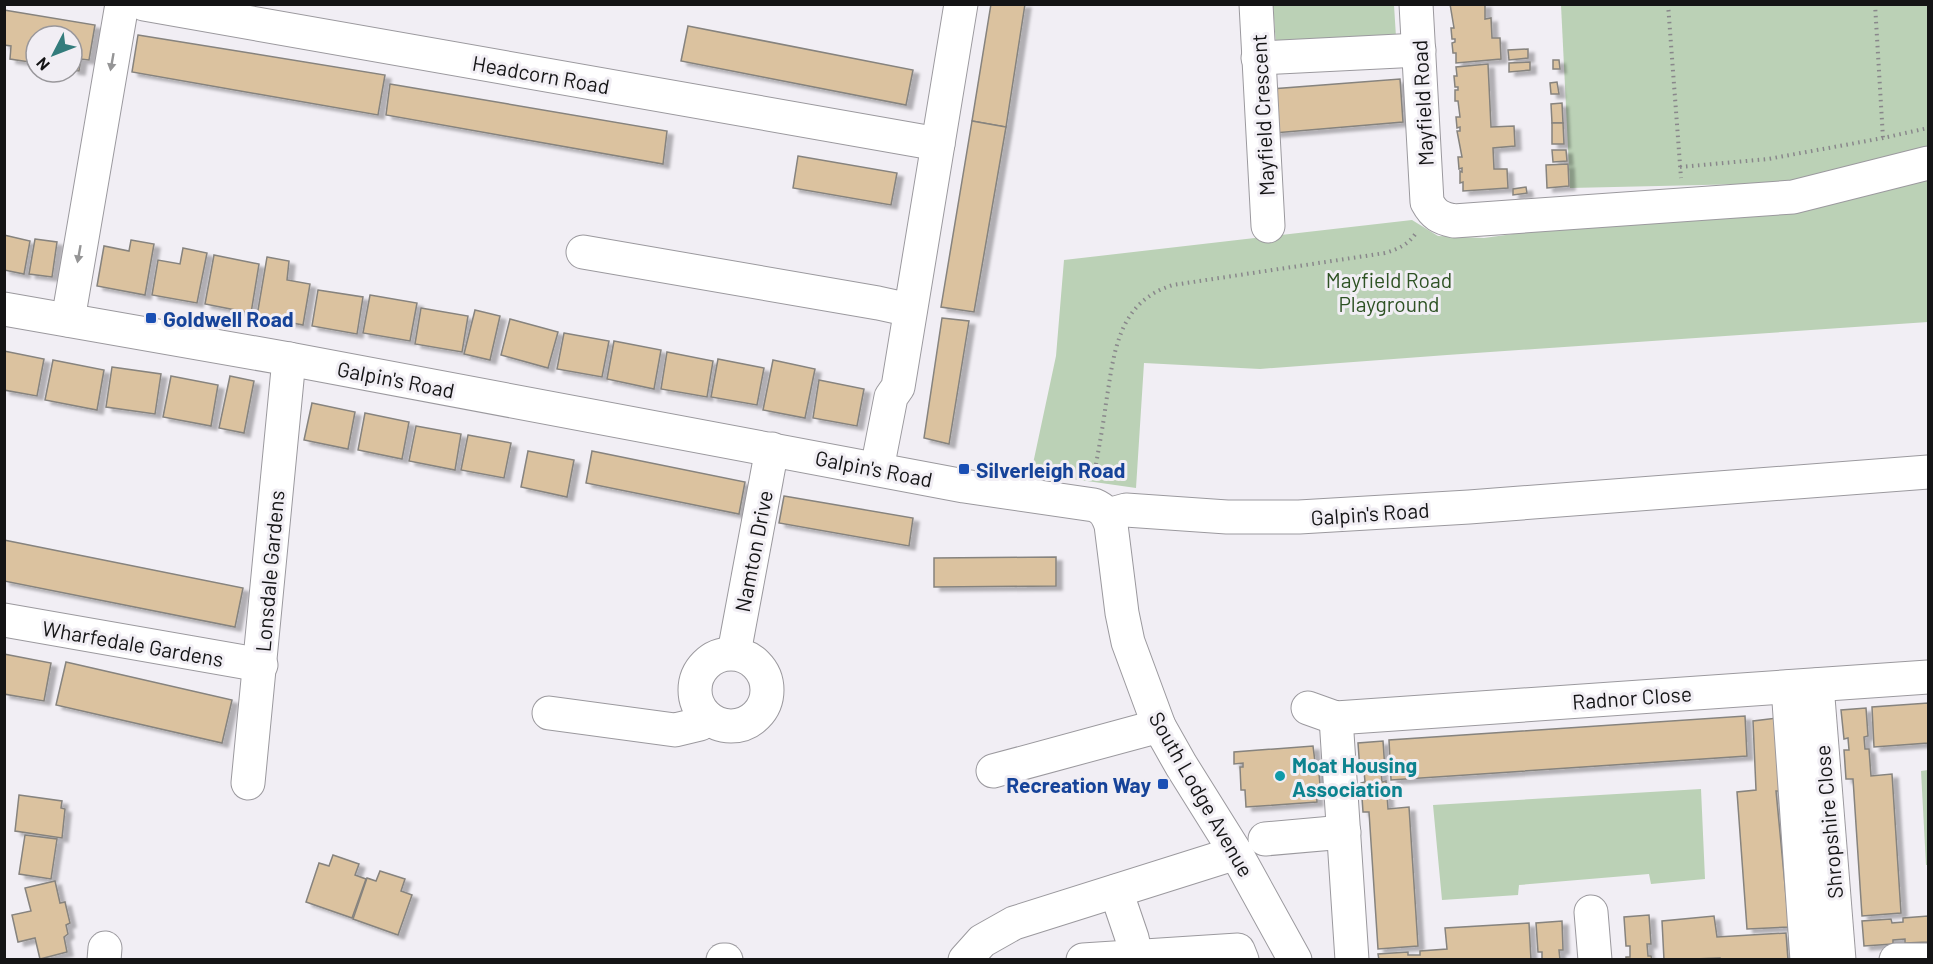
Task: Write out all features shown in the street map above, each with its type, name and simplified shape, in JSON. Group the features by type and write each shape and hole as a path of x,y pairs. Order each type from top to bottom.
{"street":[{"path":"68,320 122,4"},
{"name":"Headcorn Road","path":"144,4 938,144"},
{"path":"885,471 891,397 898,387 961,4"},
{"name":"Mayfield Crescent","path":"1256,4 1268,226"},
{"name":"Mayfield Road","path":"1416,4 1430,206"},
{"path":"1258,58 1419,50"},
{"path":"1430,206 1437,217 1454,221 1793,197 1929,163"},
{"path":"583,252 910,310"},
{"name":"Galpin's Road","path":"4,309 289,359 964,486 1094,505 1108,515 1125,510 1227,517 1299,517 1469,507 1929,472"},
{"name":"Lonsdale Gardens","path":"248,783 289,359"},
{"name":"Namton Drive","path":"734,653 772,449"},
{"name":"South Lodge Avenue","path":"1108,515 1128,642 1159,726 1236,853 1295,960"},
{"name":"Wharfedale Gardens","path":"4,620 261,666"},
{"path":"734,653 753,661 762,670 767,693 764,705 757,715 748,722 736,726 724,725 708,718 698,703 695,692 696,680 701,669 720,655 734,653"},
{"name":"Radnor Close","path":"1344,832 1322,713 1929,677"},
{"name":"Shropshire Close","path":"1803,686 1807,960"},
{"name":"Shropshire Close","path":"1803,686 1839,960"},
{"path":"549,713 675,730 700,724 708,718"},
{"path":"993,771 1159,726"},
{"path":"1265,839 1344,832 1352,960"},
{"path":"965,960 982,941 1014,923 1236,853"},
{"path":"1116,891 1137,956"},
{"path":"1591,912 1595,960"},
{"path":"1083,960 1238,950 1242,960"},
{"path":"1896,960 1926,960"}],"path":[{"path":"1668,4 1683,205"},
{"path":"1875,4 1883,138"},
{"path":"1680,167 1768,159 1929,128"},
{"path":"1093,482 1114,352 1127,320 1144,300 1156,291 1173,285 1362,257 1394,250 1412,239 1430,206"}],"green space":[{"path":"1273,5 1394,5 1396,37 1276,45"},
{"path":"1561,5 1928,5 1928,147 1792,183 1570,188"},
{"name":"Mayfield Road Playground","path":"1928,176 1928,322 1260,369 1144,363 1136,488 1031,473 1056,356 1064,260 1412,220 1438,236 1484,238"},
{"path":"1928,770 1928,865 1926,865 1921,771"},
{"path":"1701,789 1705,879 1651,884 1649,874 1519,885 1518,895 1442,900 1433,805"}],"building":[{"path":"991,4 1025,4 1006,127 972,121"},
{"path":"1450,4 1485,4 1485,19 1491,18 1492,38 1500,38 1501,59 1456,63 1456,53 1453,53 1452,43 1455,39 1452,39 1451,28 1454,28"},
{"path":"4,10 95,25 89,60 84,59 84,24 24,24 24,61 10,59 11,46 4,45"},
{"path":"688,26 913,70 906,105 681,61"},
{"path":"138,35 385,75 378,115 132,72"},
{"path":"1528,49 1528,58 1509,60 1508,50"},
{"path":"1553,60 1559,60 1560,69 1553,69"},
{"path":"1530,62 1530,70 1509,72 1509,63"},
{"path":"1488,64 1491,127 1514,126 1515,146 1493,148 1494,169 1507,169 1508,188 1463,191 1463,182 1460,183 1462,168 1459,169 1458,157 1462,157 1457,131 1460,131 1460,127 1457,128 1456,117 1460,117 1458,101 1455,101 1455,90 1458,90 1458,87 1455,87 1454,76 1457,76 1456,67"},
{"path":"1400,79 1403,122 1274,133 1271,89"},
{"path":"1557,82 1559,94 1551,94 1550,83"},
{"path":"390,84 667,131 663,164 386,115"},
{"path":"1562,103 1563,123 1552,123 1551,104"},
{"path":"972,121 1006,127 974,312 941,307"},
{"path":"1552,123 1563,123 1564,144 1552,144"},
{"path":"1552,150 1566,150 1567,161 1553,162"},
{"path":"798,156 897,173 891,205 793,188"},
{"path":"1568,164 1569,186 1547,188 1546,165"},
{"path":"1526,187 1527,193 1513,195 1513,189"},
{"path":"4,235 30,241 24,274 4,270"},
{"path":"35,239 57,242 52,277 29,274"},
{"path":"131,240 154,244 145,295 97,286 104,246 129,251"},
{"path":"183,248 207,253 197,303 152,295 158,260 180,264"},
{"path":"214,255 259,264 251,313 205,304"},
{"path":"267,257 289,261 287,280 310,284 303,325 257,316"},
{"path":"318,290 363,297 357,334 312,326"},
{"path":"370,295 417,303 410,341 363,333"},
{"path":"421,308 468,316 462,352 415,344"},
{"path":"475,310 500,316 490,360 464,354"},
{"path":"942,318 969,321 949,444 924,438"},
{"path":"510,319 558,332 548,368 501,355"},
{"path":"564,333 609,341 602,377 557,369"},
{"path":"614,341 661,350 654,389 607,379"},
{"path":"4,351 44,359 37,396 4,390"},
{"path":"667,352 713,361 707,397 661,389"},
{"path":"718,359 764,368 757,405 711,397"},
{"path":"53,360 104,370 97,410 45,400"},
{"path":"773,360 815,369 805,418 763,410"},
{"path":"112,367 161,374 155,414 106,407"},
{"path":"171,376 218,385 211,426 163,417"},
{"path":"230,376 254,381 244,433 219,428"},
{"path":"819,380 864,389 857,426 813,418"},
{"path":"312,403 355,412 348,449 304,440"},
{"path":"365,413 409,422 402,459 358,450"},
{"path":"416,426 461,434 455,470 409,461"},
{"path":"468,435 511,443 504,478 461,470"},
{"path":"528,451 574,460 567,497 521,487"},
{"path":"592,451 745,482 739,514 586,483"},
{"path":"784,496 913,518 909,546 779,523"},
{"path":"4,540 243,588 235,627 4,581"},
{"path":"1056,557 1056,586 934,587 934,558"},
{"path":"4,654 51,663 44,701 4,694"},
{"path":"66,662 232,700 222,743 56,705"},
{"path":"1928,703 1928,743 1874,747 1872,707"},
{"path":"1866,708 1868,736 1864,737 1865,749 1869,749 1871,776 1892,774 1901,913 1862,916 1853,779 1846,779 1844,750 1849,750 1848,738 1844,739 1841,710"},
{"path":"1745,716 1747,756 1391,780 1389,740"},
{"path":"1777,718 1785,791 1776,791 1789,927 1747,929 1737,792 1756,790 1753,721"},
{"path":"1383,741 1385,770 1381,770 1382,782 1386,781 1388,809 1409,807 1418,946 1378,949 1369,812 1363,812 1361,783 1365,782 1364,771 1360,771 1358,743"},
{"name":"Moat Housing Association","path":"1313,746 1315,762 1318,762 1320,785 1316,785 1317,802 1246,807 1245,790 1241,790 1240,767 1243,767 1243,763 1234,764 1234,752"},
{"path":"19,795 62,801 61,808 65,809 62,838 15,831"},
{"path":"25,835 57,839 51,879 19,874"},
{"path":"333,855 359,864 355,875 366,879 352,918 306,902 319,863 329,866"},
{"path":"380,871 405,879 401,891 412,895 398,935 353,919 367,878 376,881"},
{"path":"55,881 60,903 65,902 70,923 66,925 68,934 64,937 67,952 40,959 35,938 18,942 12,915 31,911 25,888"},
{"path":"1649,915 1651,944 1647,944 1648,956 1651,956 1652,960 1626,960 1626,957 1630,957 1630,946 1626,946 1624,917"},
{"path":"1714,916 1717,937 1786,933 1788,960 1720,960 1720,958 1664,960 1662,921"},
{"path":"1928,916 1928,942 1905,943 1905,939 1893,940 1893,944 1864,946 1862,921 1891,919 1892,923 1903,922 1903,918"},
{"path":"1562,921 1563,950 1559,950 1560,960 1542,960 1542,952 1538,952 1536,923"},
{"path":"1529,923 1531,960 1379,960 1378,954 1408,952 1408,955 1420,955 1420,951 1447,949 1445,928"}],"place":[{"name":"Goldwell Road","path":"151,318"},
{"name":"Silverleigh Road","path":"964,469"},
{"name":"Moat Housing Association","path":"1280,776"},
{"name":"Recreation Way","path":"1163,784"}]}
